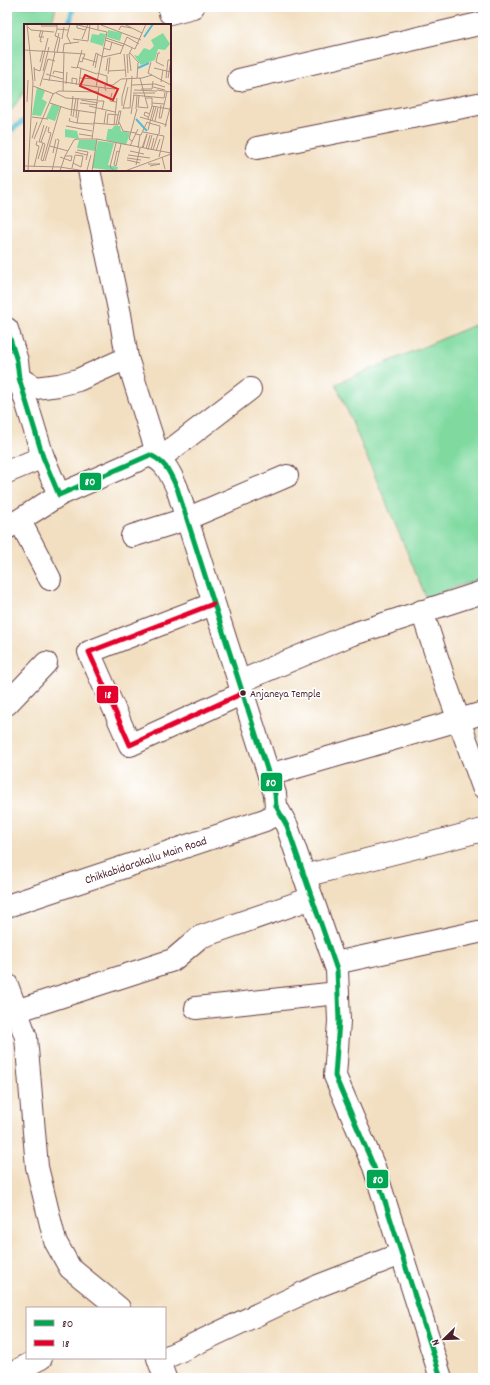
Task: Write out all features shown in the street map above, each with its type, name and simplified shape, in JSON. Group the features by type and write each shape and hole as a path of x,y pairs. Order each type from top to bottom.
{"street":[{"path":"170,13 194,7"},
{"path":"239,80 483,23"},
{"path":"257,148 483,103"},
{"path":"89,171 120,314 127,358 159,459"},
{"path":"7,329 17,360 13,381 59,496"},
{"path":"13,381 35,388 60,385 78,380 127,358"},
{"path":"159,459 250,389"},
{"path":"50,579 13,524 59,496 144,457 150,455 159,459 168,467 269,775 275,794 276,806 287,826 335,963 337,970 339,1021 335,1076 374,1167 441,1378"},
{"path":"7,472 43,457"},
{"path":"132,536 186,519 287,476"},
{"path":"213,604 89,652 130,745 241,688 350,635 483,592"},
{"path":"422,611 458,720 483,787"},
{"path":"7,704 46,663"},
{"path":"269,775 483,713"},
{"name":"Chikkabidarakallu Main Road","path":"7,906 265,820 274,815 276,806"},
{"path":"304,876 483,830"},
{"path":"16,1011 173,960 200,937 312,898"},
{"path":"335,963 483,931"},
{"path":"7,986 26,1037 37,1166 55,1240 70,1268 118,1307"},
{"path":"196,1008 338,993"},
{"path":"162,1363 318,1286 401,1254"},
{"path":"7,1376 38,1359"}],"green space":[{"path":"7,7 56,7 51,24 24,24 24,92 11,111 7,111"},
{"path":"482,322 483,578 426,597 336,384"}],"waterway":[{"path":"69,24 73,7"},
{"path":"7,133 24,121"}],"transit line":[{"name":"80","path":"7,329 17,361 19,378 43,457 59,495 150,455 164,465 170,473 177,488 275,794 276,806 287,826 337,970 339,1021 335,1076 374,1167 441,1378"},
{"name":"18","path":"213,604 89,652 130,745 243,693"}],"place":[{"name":"Anjaneya Temple","path":"243,693"}]}
